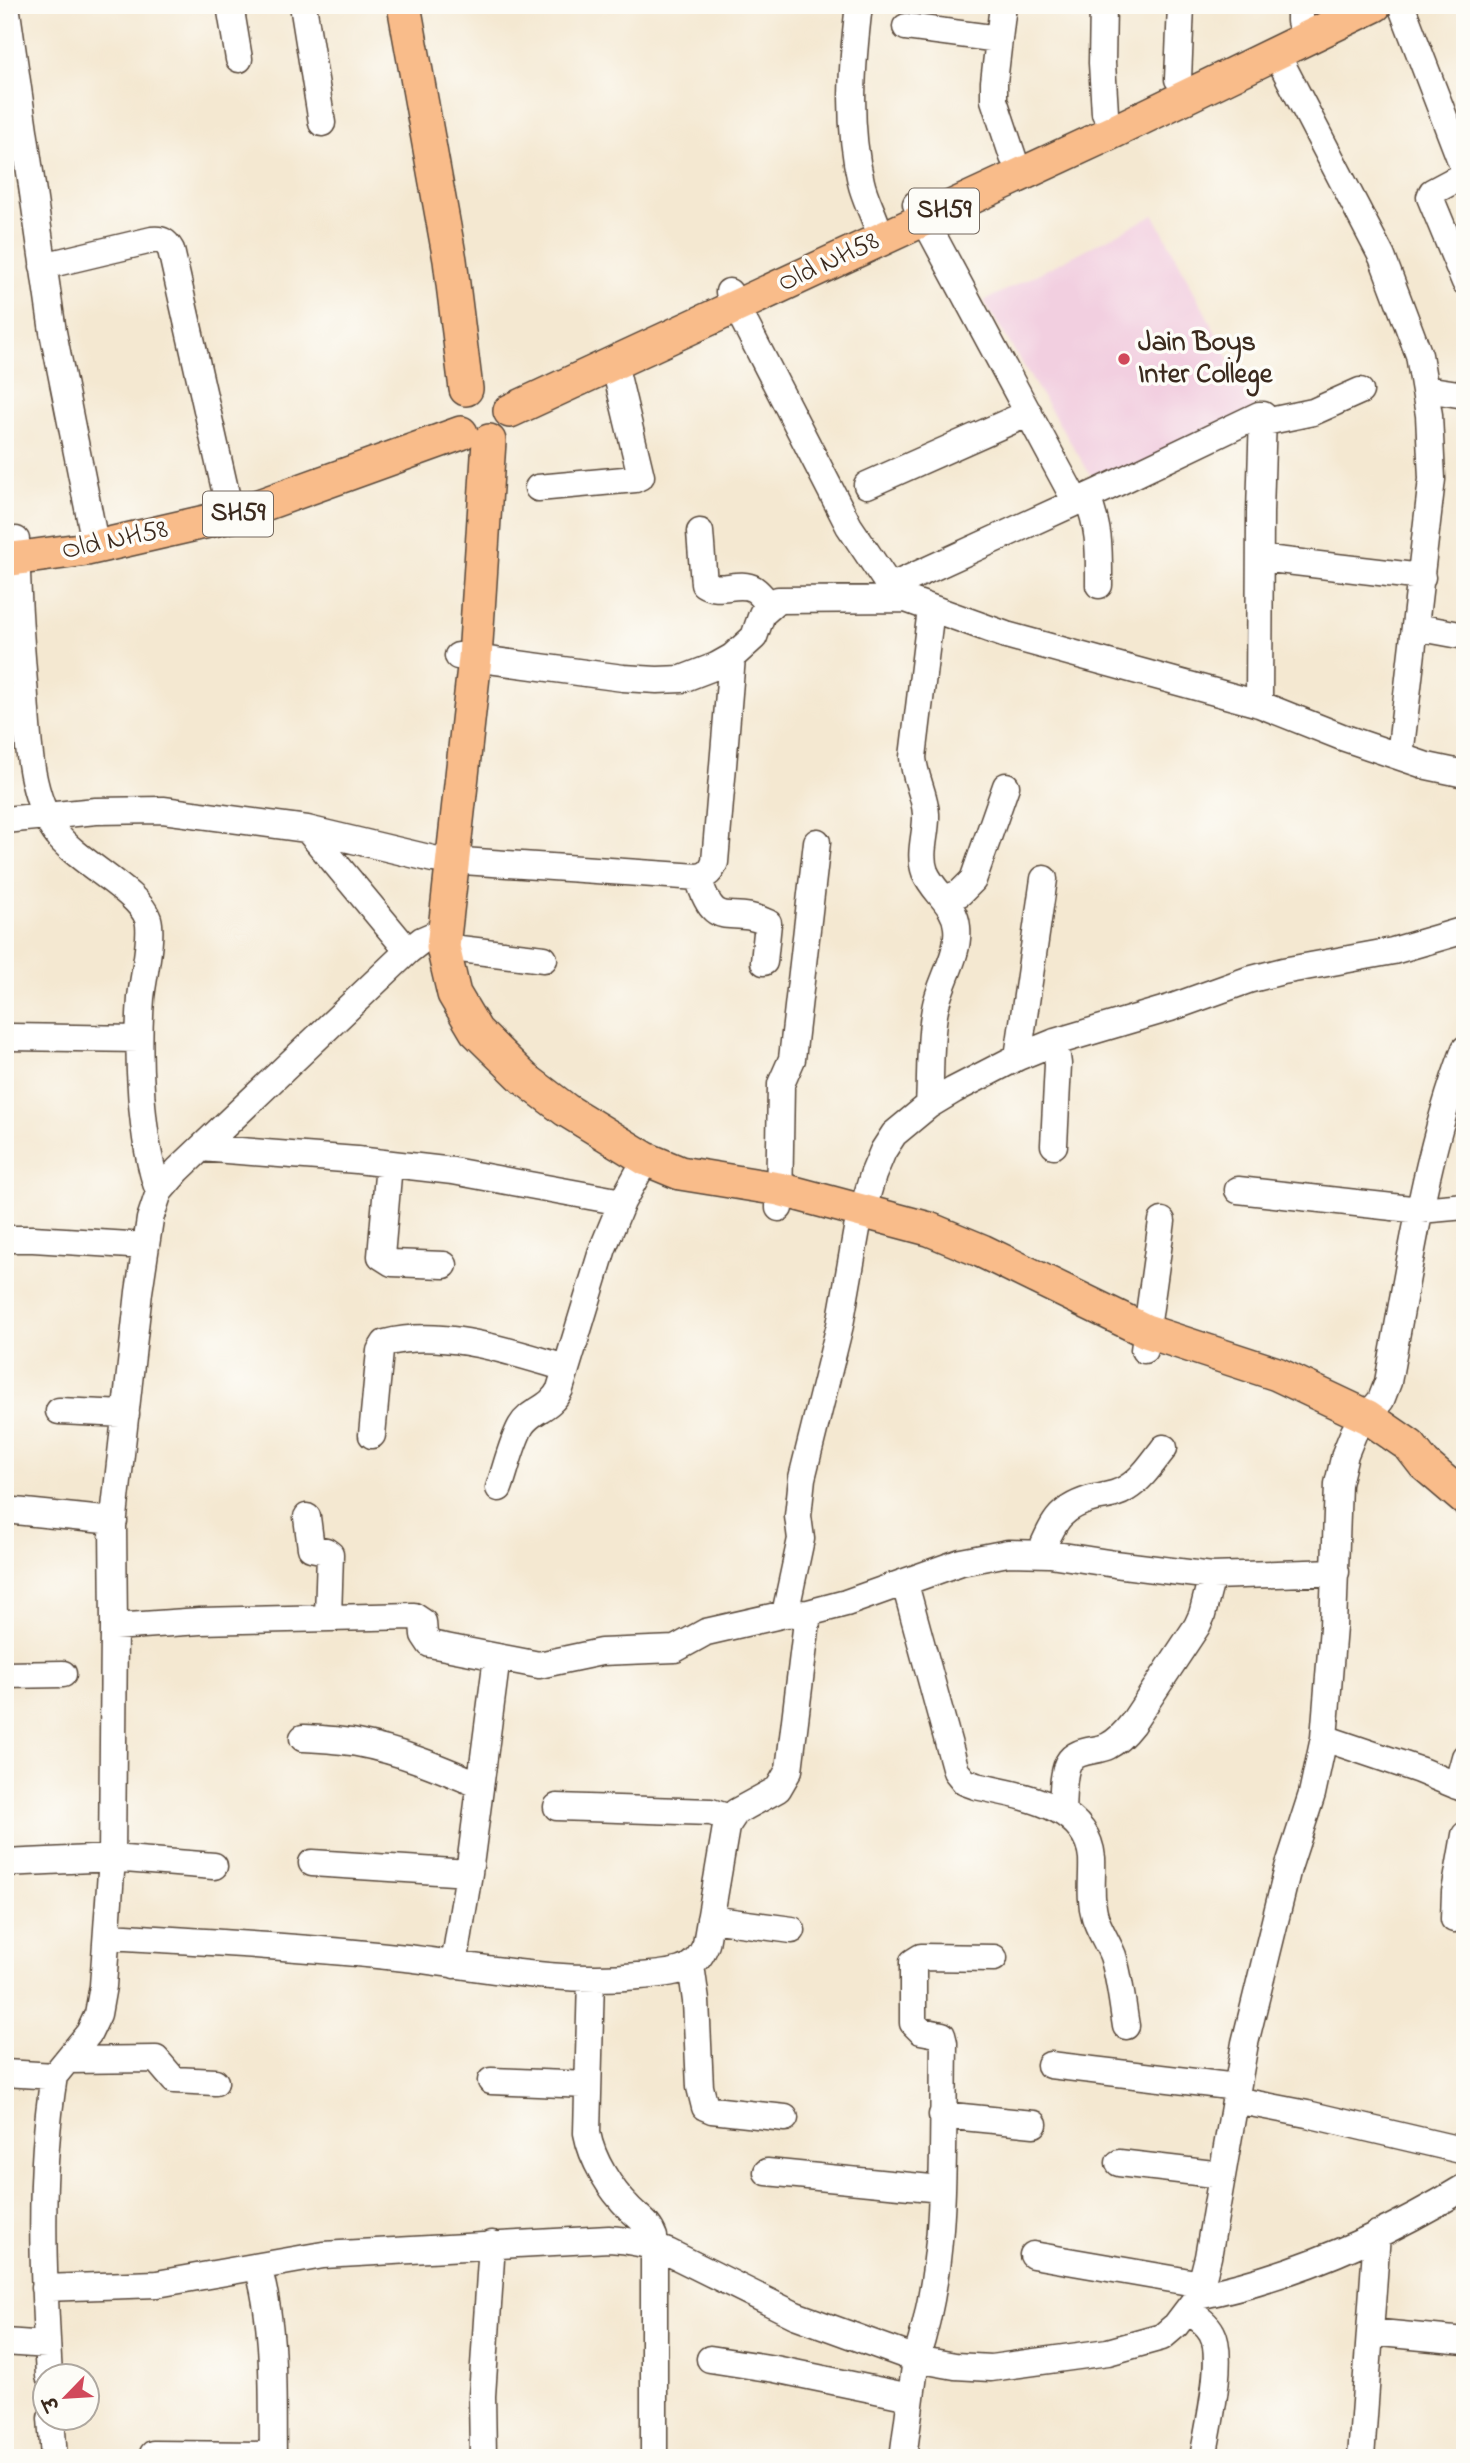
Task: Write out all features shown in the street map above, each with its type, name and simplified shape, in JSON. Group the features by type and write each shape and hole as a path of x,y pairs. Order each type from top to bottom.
{"main road":[{"path":"404,5 479,413"},
{"path":"422,5 467,258 479,413 466,657 443,860 429,942 435,1002 461,1044 512,1094 556,1126 642,1165 674,1191 779,1199 859,1219 1269,1393 1361,1424 1406,1460 1424,1464 1465,1499"},
{"name":"Old NH58","path":"11,550 87,549 228,506 614,363 876,223 921,212 1013,157 1178,79 1300,13 1335,5"},
{"name":"Old NH58","path":"479,413 733,300 921,212 1113,132 1375,5"},
{"name":"Old NH58","path":"11,550 92,528 228,506"}],"street":[{"path":"230,5 239,59"},
{"path":"303,5 323,123"},
{"path":"859,5 852,70 855,151 861,184 876,223"},
{"path":"1003,5 994,82 995,100 1013,157"},
{"path":"1103,5 1105,113"},
{"path":"1178,79 1181,5"},
{"path":"1401,5 1464,169 1462,176 1432,191 1430,197 1465,282"},
{"path":"6,8 17,165 43,266 53,332 92,528"},
{"path":"906,27 999,38"},
{"path":"1276,53 1382,257 1419,355 1425,389 1432,479 1400,756"},
{"path":"921,212 1029,413 1096,522 1099,538 1099,584"},
{"path":"43,266 152,240 160,239 166,242 171,250 228,506"},
{"path":"733,300 849,526 898,593 931,609 1006,635 1259,704 1427,766 1465,774"},
{"path":"538,488 635,479 640,476 614,363"},
{"path":"1425,389 1465,395"},
{"path":"1265,422 1313,412 1360,391"},
{"path":"867,485 1029,413"},
{"path":"466,657 559,671 657,680 682,678 716,667 732,657 754,637 762,614 778,600 898,593 1082,499 1263,415 1259,704"},
{"path":"699,533 704,584 712,588 748,587 755,590 770,606"},
{"path":"11,550 13,632 29,751 46,816 68,848 134,900 148,919 139,1039 147,1146 152,1174 159,1192"},
{"path":"1260,558 1422,577"},
{"path":"929,1105 934,1012 958,931 956,918 925,872 922,858 925,804 914,765 931,609"},
{"path":"1416,627 1465,636"},
{"path":"5,820 96,811 163,810 307,829 443,860 698,877 711,871 715,862 732,657"},
{"path":"944,899 960,893 973,880 1006,786"},
{"path":"307,829 429,942 544,959"},
{"path":"779,1199 781,1084 792,1059 817,842"},
{"path":"698,877 705,901 716,912 768,923 764,962"},
{"path":"1018,1058 1044,879"},
{"path":"108,1936 321,1950 508,1974 591,1978 666,1973 691,1965 700,1957 706,1944 730,1818 736,1812 779,1789 789,1770 801,1539 798,1516 802,1478 840,1325 859,1219 873,1175 894,1133 929,1105 1018,1058 1055,1042 1170,1008 1248,980 1393,951 1465,930"},
{"path":"48,2362 44,2288 46,2129 60,2068 89,2033 98,2014 108,1936 112,1858 114,1521 150,1219 159,1192 201,1148 429,942"},
{"path":"11,1037 139,1039"},
{"path":"1054,1144 1058,1064 1055,1042"},
{"path":"44,2288 157,2284 323,2255 609,2239 655,2247 795,2315 916,2358 955,2366 991,2368 1108,2352 1162,2337 1195,2297 1208,2257 1236,2093 1262,1969 1288,1868 1312,1794 1324,1738 1336,1572 1338,1484 1345,1454 1361,1424 1381,1400 1388,1382 1420,1210 1454,1077 1465,1049"},
{"path":"201,1148 453,1171 622,1202"},
{"path":"389,1164 381,1256 392,1263 444,1265"},
{"path":"499,1488 521,1426 556,1398 603,1248 622,1202 642,1165"},
{"path":"1238,1190 1420,1210 1465,1206"},
{"path":"1145,1340 1162,1221"},
{"path":"5,1239 146,1246"},
{"path":"372,1435 380,1351 385,1343 417,1339 455,1340 492,1346 566,1368"},
{"path":"59,1411 126,1413"},
{"path":"1041,1553 1054,1521 1060,1514 1079,1503 1126,1489 1164,1448"},
{"path":"5,1510 114,1521"},
{"path":"307,1517 311,1548 330,1554 328,1617"},
{"path":"114,1627 328,1617 414,1616 423,1622 424,1636 430,1644 539,1665 601,1652 675,1650 706,1632 846,1604 961,1562 1008,1552 1041,1553 1212,1576 1336,1572"},
{"path":"1062,1812 1067,1764 1079,1753 1109,1745 1122,1736 1132,1724 1197,1626 1212,1576"},
{"path":"905,1584 956,1771 965,1782 976,1786 1051,1804 1076,1824 1090,1844 1095,1919 1113,1956 1126,2026"},
{"path":"454,1965 469,1873 497,1657"},
{"path":"5,1675 63,1674"},
{"path":"303,1738 358,1743 419,1760 480,1785"},
{"path":"1324,1738 1419,1770 1461,1788 1465,1756"},
{"path":"557,1807 711,1812 730,1818"},
{"path":"1454,1919 1455,1892 1465,1835"},
{"path":"5,1863 112,1858 214,1866"},
{"path":"312,1863 469,1873"},
{"path":"710,1919 792,1930"},
{"path":"904,2458 916,2358 933,2285 939,2231 942,2115 943,2039 938,2033 916,2029 913,2023 913,1962 921,1957 994,1958"},
{"path":"691,1965 696,2001 700,2087 705,2107 786,2118"},
{"path":"591,1978 587,2133 590,2148 608,2180 628,2207 650,2227 655,2247 654,2458"},
{"path":"5,2073 156,2060 174,2080 215,2082"},
{"path":"1049,2065 1236,2093 1307,2114 1465,2151"},
{"path":"491,2081 589,2085"},
{"path":"942,2115 1034,2124"},
{"path":"1119,2162 1222,2175"},
{"path":"767,2172 940,2189"},
{"path":"1033,2255 1195,2297 1281,2275 1421,2213 1465,2187"},
{"path":"1361,2458 1377,2234"},
{"path":"483,2457 482,2396 492,2244"},
{"path":"153,2454 273,2456 271,2334 265,2291 258,2267"},
{"path":"1195,2297 1203,2321 1212,2332 1218,2350 1203,2458"},
{"path":"1370,2332 1465,2340"},
{"path":"5,2342 47,2345"},
{"path":"710,2359 775,2369 910,2397"},
{"path":"52,2432 54,2458"}],"shaded area":[{"name":"Jain Boys Inter College","path":"1154,215 1260,417 1099,489 984,301"}],"place":[{"name":"Jain Boys Inter College","path":"1124,359"}]}
